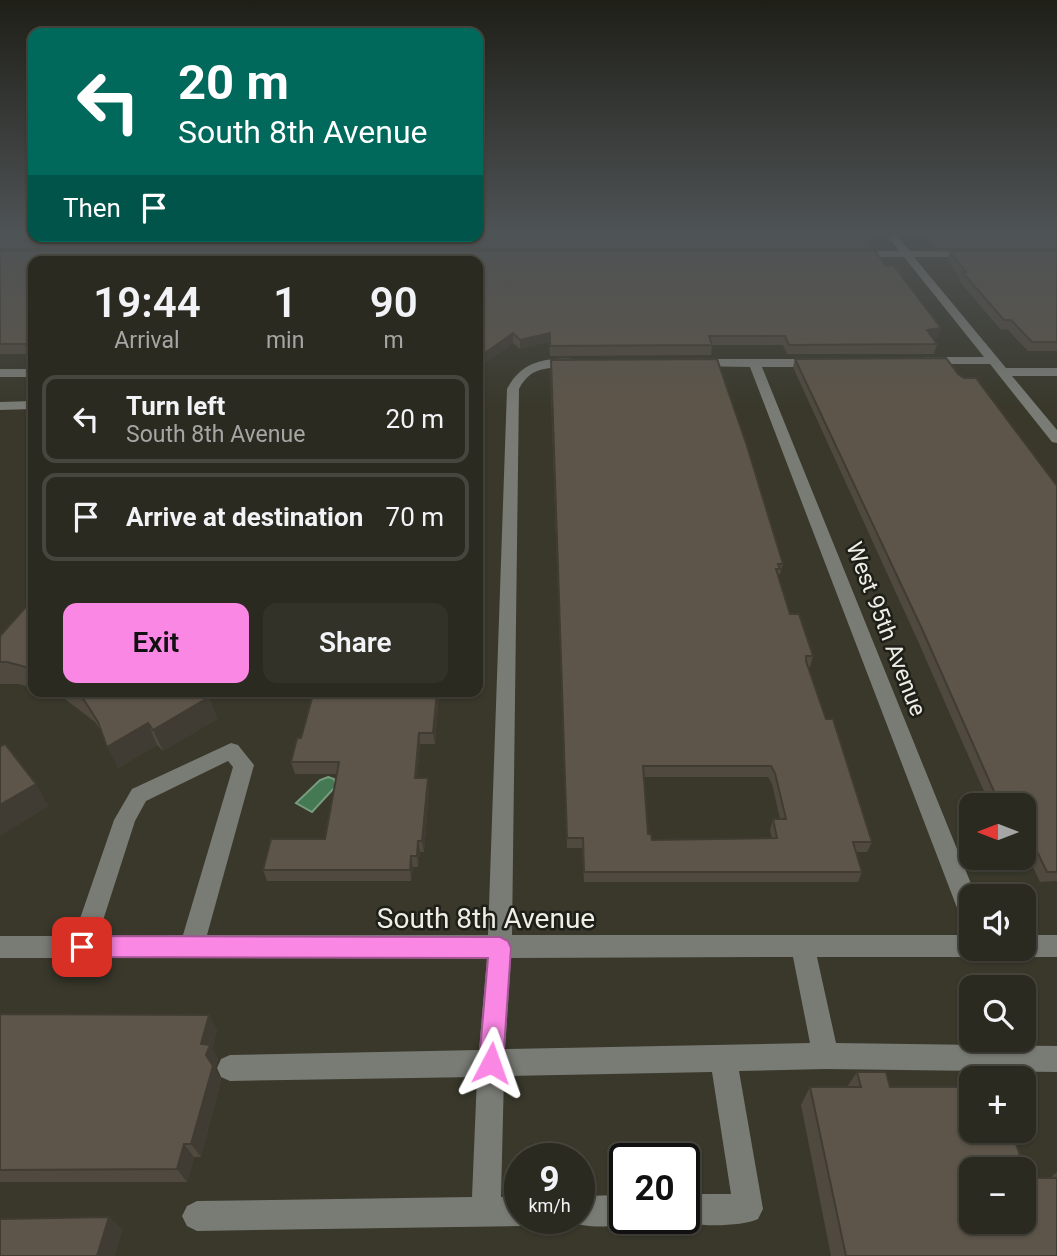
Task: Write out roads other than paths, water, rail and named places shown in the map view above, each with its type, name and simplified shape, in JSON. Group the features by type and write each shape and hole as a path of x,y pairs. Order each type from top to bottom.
{"street":[{"path":"936,291 1057,439"},
{"path":"914,362 994,360"},
{"path":"486,1212 491,1063 500,948 513,388 518,377 528,367 552,362 593,363"},
{"path":"688,363 835,362"},
{"name":"West 95th Avenue","path":"755,363 960,884"},
{"path":"1003,372 1057,372"},
{"path":"0,373 28,373"},
{"path":"0,406 28,405"},
{"path":"82,947 124,820 139,795 231,751 244,765 192,947"},
{"name":"South 8th Avenue","path":"0,947 959,946"},
{"path":"1036,946 1057,946"},
{"path":"803,947 826,1056"},
{"path":"700,1209 748,1209 723,1057"},
{"path":"230,1068 723,1057 1057,1059"},
{"path":"197,1216 504,1211"}]}
